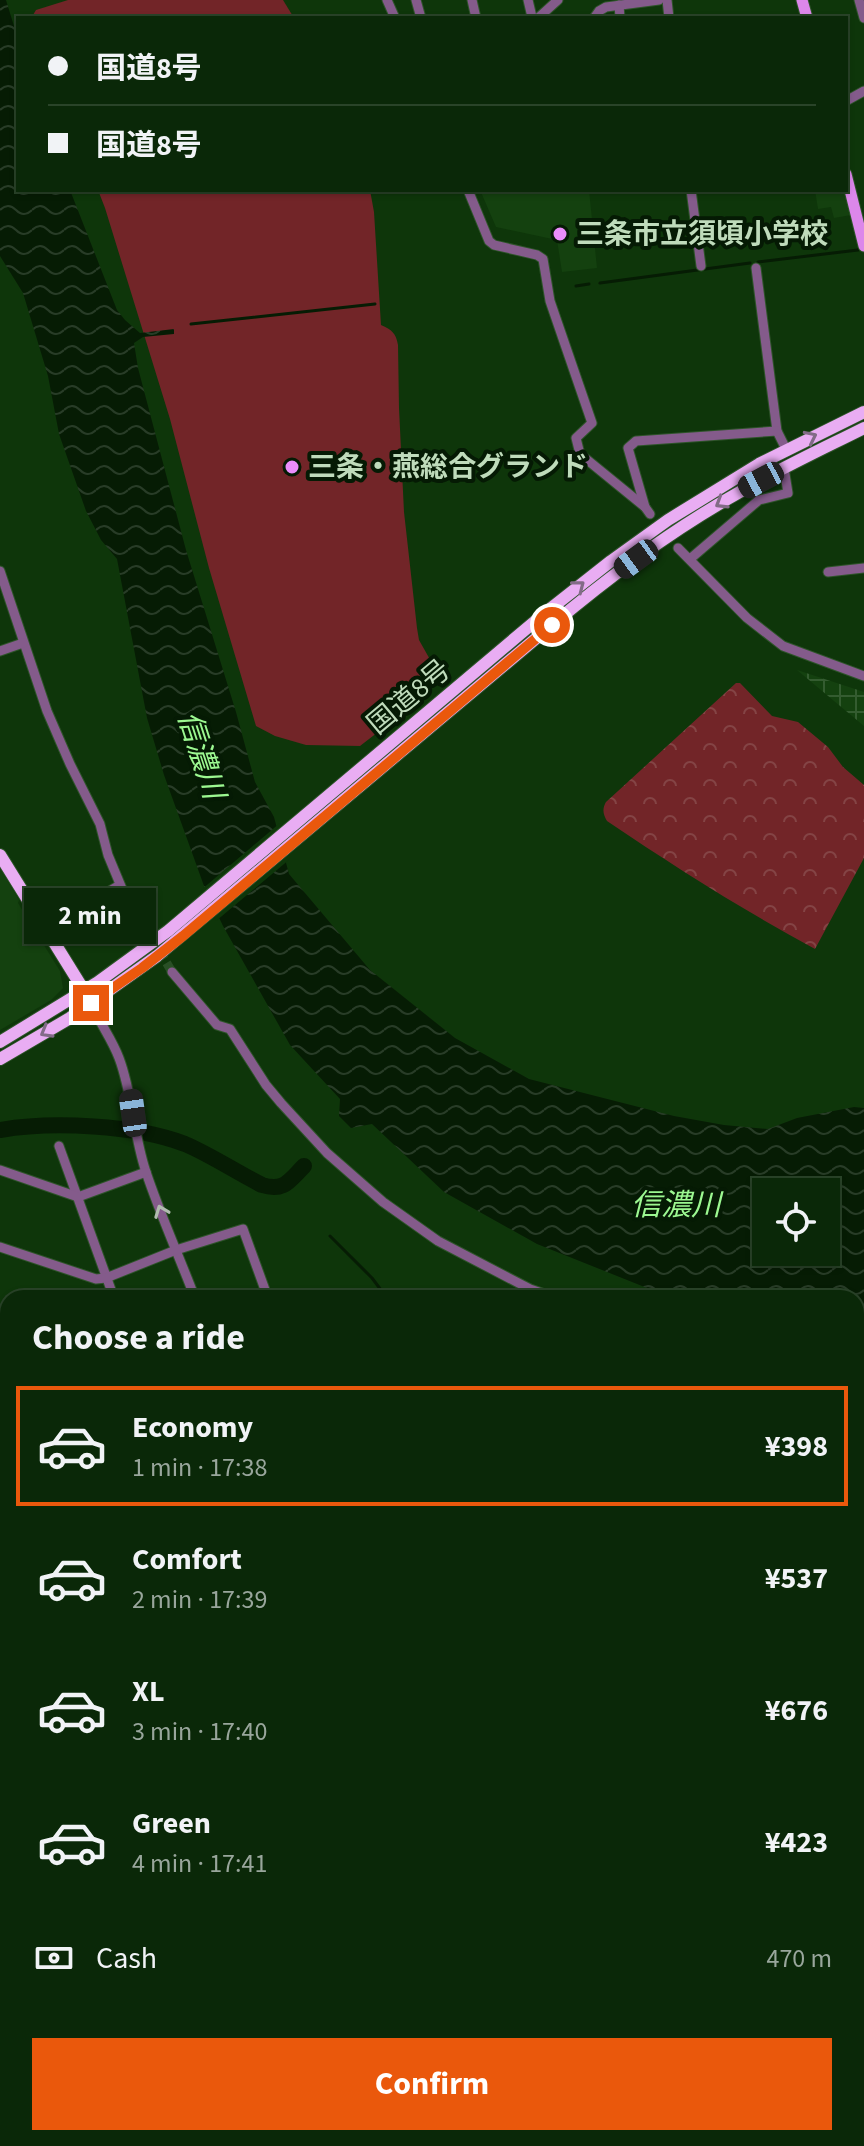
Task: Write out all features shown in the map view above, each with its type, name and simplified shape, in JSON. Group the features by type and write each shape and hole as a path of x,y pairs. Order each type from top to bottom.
{"highway":[{"path":"839,424 845,414 864,404"},
{"name":"国道8号","path":"630,555 668,520 786,449 864,412"},
{"name":"国道8号","path":"0,1059 142,968 180,930 554,606 630,555 737,493 864,428"},
{"path":"828,446 841,446 864,435"},
{"path":"0,855 91,1003"},
{"name":"国道8号","path":"0,1042 180,930"}],"main road":[{"path":"848,182 864,246"}],"street":[{"path":"536,16 558,0"},
{"path":"595,16 606,7 659,0"},
{"path":"859,0 864,18"},
{"path":"619,5 620,16"},
{"path":"469,192 489,241 543,259 550,301 592,423 576,438 580,454 648,511 628,448 636,441 777,431"},
{"path":"691,192 701,266"},
{"path":"756,268 777,431 786,449"},
{"path":"690,559 759,500 788,493 784,468"},
{"path":"678,548 747,618 783,646 864,676"},
{"path":"828,572 864,568"},
{"path":"0,571 47,711 100,824 108,855 135,920 146,928"},
{"path":"0,651 23,643"},
{"path":"46,928 120,885"},
{"path":"172,972 217,1025 230,1029 266,1085 327,1153 383,1202 438,1241 533,1290"},
{"path":"91,1003 120,1060 130,1092 146,1172 192,1290"},
{"path":"59,1146 111,1290"},
{"path":"0,1170 78,1197 146,1172"},
{"path":"0,1247 96,1279 243,1229 265,1290"}],"shaded area":[{"name":"三条市立須頃小学校","path":"481,192 589,192 597,268 562,272 557,240 496,227"},
{"path":"815,192 845,192 851,215 834,218 831,207 818,209"},
{"path":"797,670 864,692 864,726"},
{"path":"0,868 60,971 63,988 51,1000 0,1030"}],"green space":[{"path":"68,0 283,0 293,16 33,16 36,10"},
{"name":"三条・燕総合グランド","path":"99,192 370,192 381,325 393,332 398,345 404,512 417,628 419,640 441,679 360,746 306,745 275,736 256,726 209,568 170,419"},
{"path":"736,683 740,683 772,716 798,722 828,747 843,767 864,785 864,858 815,949 684,871 607,821 604,814 606,802"}],"water":[{"name":"信濃川","path":"0,0 6,0 16,32 16,192 71,192 117,310 140,333 174,329 174,334 143,337 134,343 138,368 186,550 255,782 274,817 289,874 370,970 455,1038 529,1079 674,1116 768,1129 797,1118 854,1107 864,1108 864,1290 652,1290 537,1244 444,1192 372,1124 351,1128 339,1116 340,1099 290,1045 204,886 147,718 117,559 101,540 86,511 59,434 48,376 23,293 0,256"}],"pier":[{"path":"280,823 290,859 216,921 201,890"}],"waterway":[{"path":"758,262 858,250"},
{"path":"600,283 750,263"},
{"path":"576,286 589,284"},
{"path":"191,324 375,304"},
{"path":"0,1130 68,1125 143,1133 185,1144 270,1187 286,1184 304,1166"},
{"path":"330,1236 381,1290"}],"tunnel":[{"path":"146,928 172,972"}],"place":[{"name":"三条市立須頃小学校","path":"560,234"},
{"name":"三条・燕総合グランド","path":"292,467"}],"route":[{"path":"91,1003 183,936 552,625"}]}
